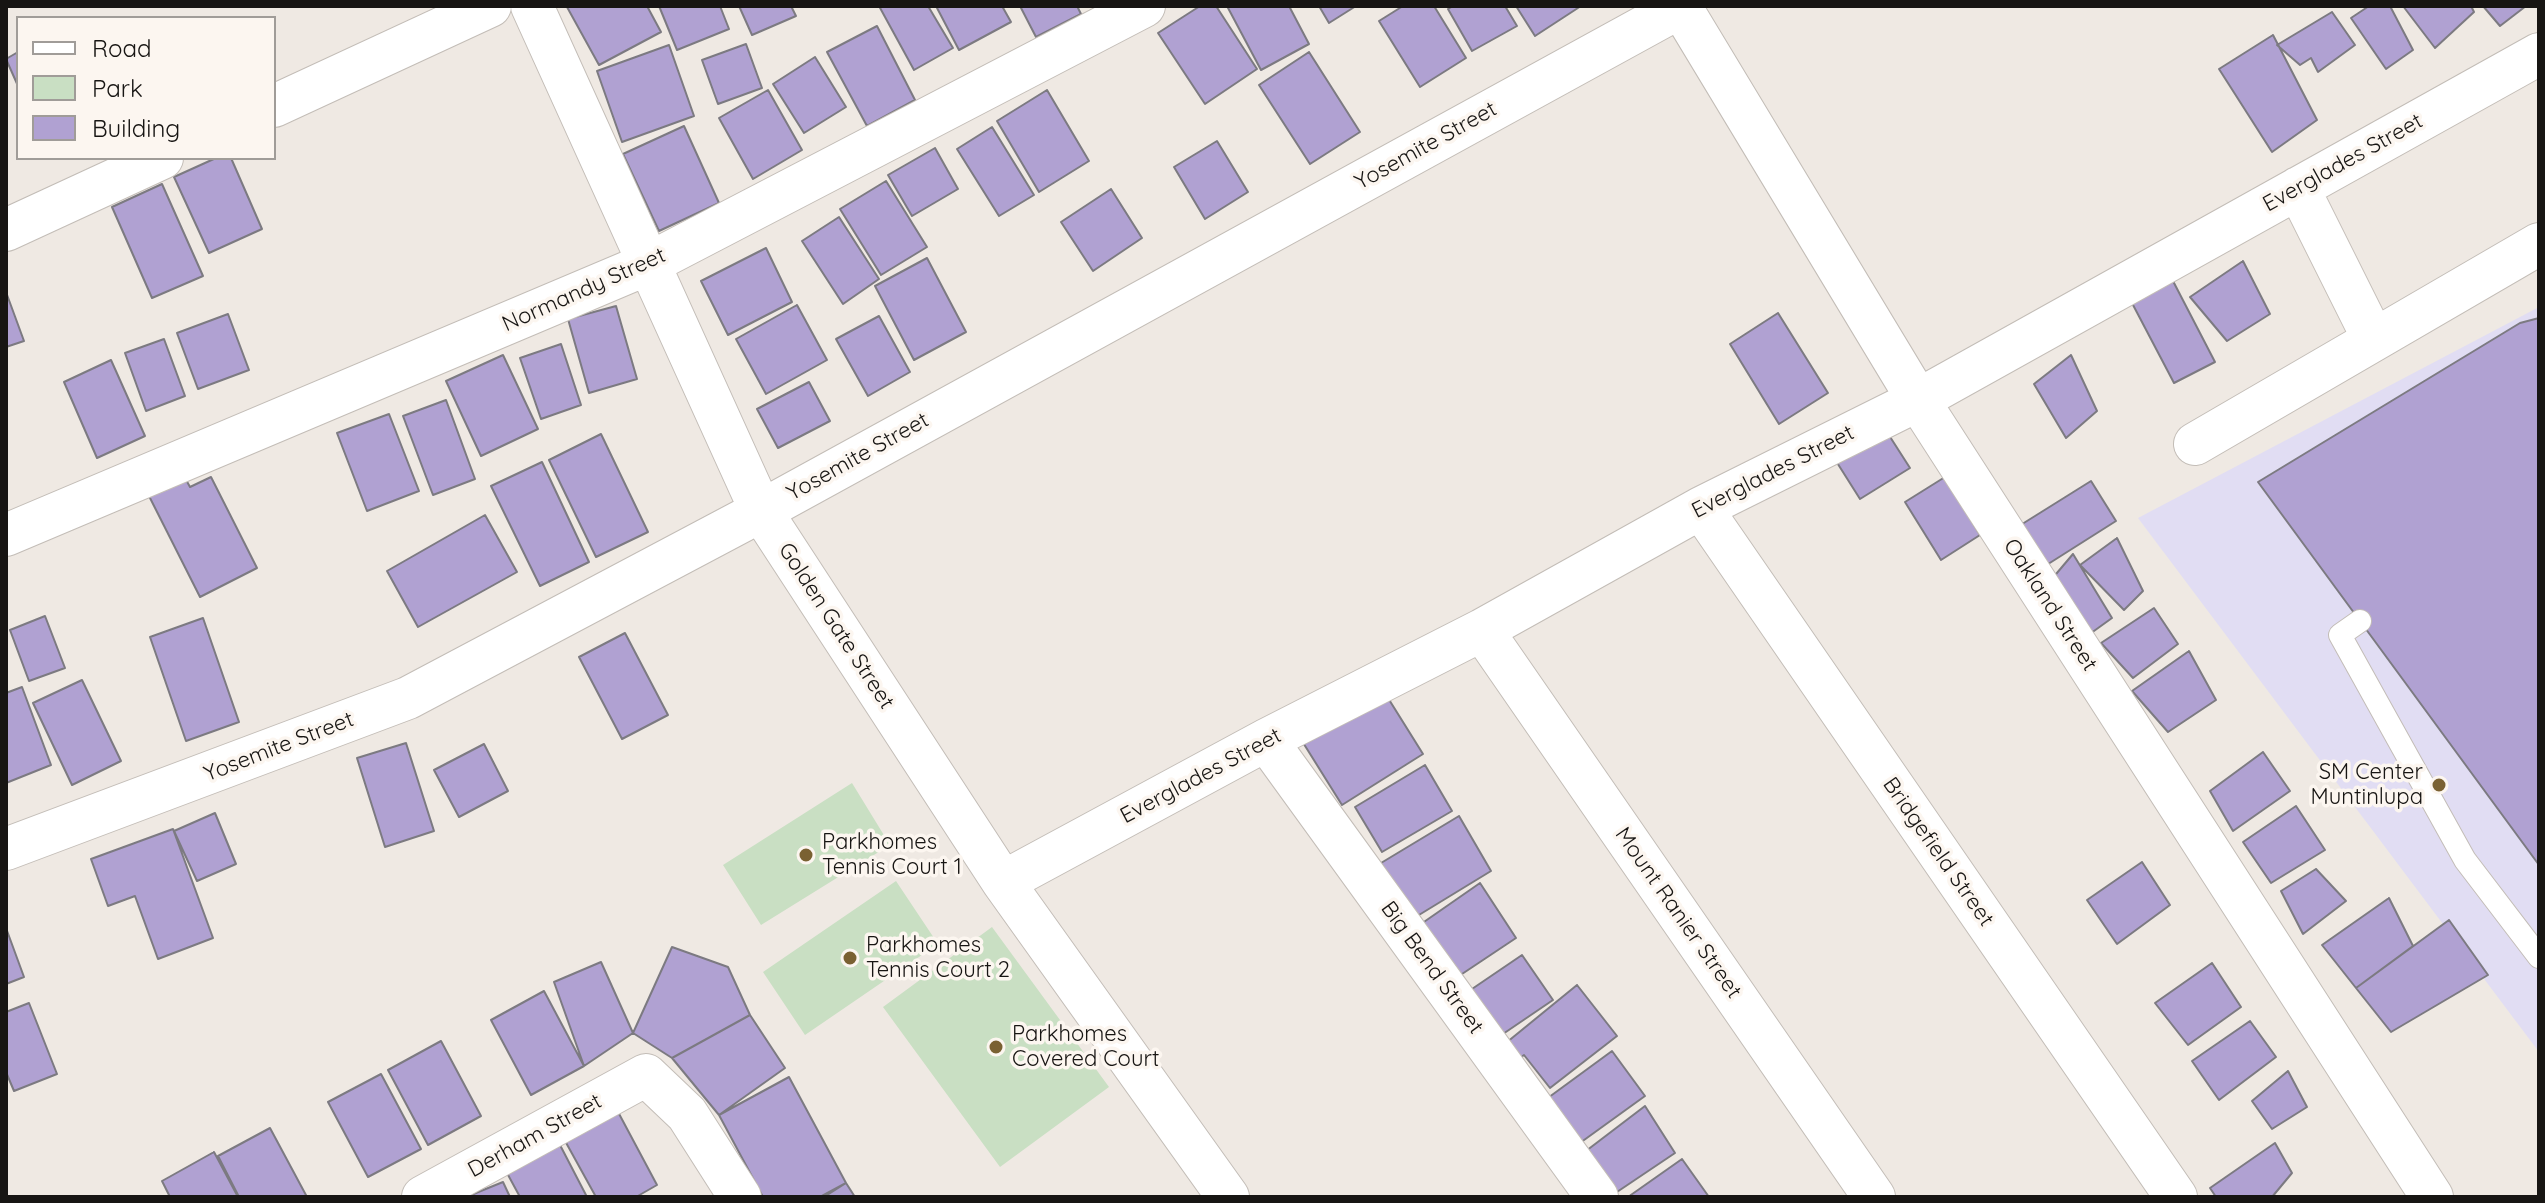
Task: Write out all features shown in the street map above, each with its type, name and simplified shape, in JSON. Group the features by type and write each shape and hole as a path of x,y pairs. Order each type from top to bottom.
{"street":[{"path":"276,105 490,6"},
{"name":"Golden Gate Street","path":"532,6 761,511 1003,882 1228,1197"},
{"name":"Normandy Street","path":"6,535 650,263 1144,6"},
{"name":"Oakland Street","path":"1681,6 1918,400 2432,1197"},
{"name":"Yosemite Street","path":"6,849 408,698 761,511 1681,6"},
{"name":"Everglades Street","path":"1003,882 1266,740 1482,630 1701,508 1918,400 2539,54"},
{"path":"6,230 158,160"},
{"path":"2298,188 2374,340"},
{"path":"2195,444 2539,244"},
{"name":"Bridgefield Street","path":"1701,508 2176,1197"},
{"name":"Mount Ranier Street","path":"1482,630 1874,1197"},
{"name":"Big Bend Street","path":"1266,740 1597,1197"},
{"name":"Derham Street","path":"423,1197 646,1075 687,1114 740,1197"}],"lane":[{"path":"2360,621 2340,635 2465,860 2539,957"}],"shaded area":[{"name":"SM Center Muntinlupa","path":"2539,307 2539,1052 2138,518"}],"green space":[{"name":"Parkhomes Tennis Court 1","path":"852,783 890,845 761,925 723,865"},
{"name":"Parkhomes Tennis Court 2","path":"896,881 938,944 805,1035 763,972"},
{"name":"Parkhomes Covered Court","path":"992,927 1109,1087 1000,1167 883,1007"}],"building":[{"path":"647,6 661,32 599,65 567,7"},
{"path":"659,6 720,6 729,29 677,50"},
{"path":"739,6 791,6 796,16 752,35"},
{"path":"879,6 928,6 953,48 914,70"},
{"path":"936,6 1002,6 1011,22 959,50"},
{"path":"1020,6 1077,6 1081,14 1036,37"},
{"path":"1200,6 1216,6 1257,69 1205,104 1158,33"},
{"path":"1227,6 1289,6 1309,44 1261,70"},
{"path":"1319,6 1356,6 1329,23"},
{"path":"1403,6 1434,6 1466,58 1420,87 1379,21"},
{"path":"1453,6 1505,6 1517,26 1472,51 1448,9"},
{"path":"1516,6 1581,6 1535,36"},
{"path":"2369,6 2390,6 2413,50 2386,69 2351,18"},
{"path":"2403,6 2471,6 2474,12 2435,48"},
{"path":"2483,6 2526,6 2500,26"},
{"path":"2332,12 2355,45 2318,72 2311,58 2300,65 2277,45"},
{"path":"877,26 915,100 867,126 827,52"},
{"path":"2273,35 2317,120 2272,152 2219,69"},
{"path":"746,44 762,88 718,104 702,60"},
{"path":"669,45 694,116 622,142 597,71"},
{"path":"1309,52 1360,132 1310,164 1259,85"},
{"path":"16,53 16,82 6,59"},
{"path":"815,57 846,107 804,133 773,84"},
{"path":"768,90 802,150 753,179 719,118"},
{"path":"1047,90 1089,161 1039,192 997,121"},
{"path":"684,126 719,203 659,231 623,154"},
{"path":"992,127 1034,195 999,216 957,149"},
{"path":"1217,141 1248,192 1205,219 1174,167"},
{"path":"935,148 958,189 912,216 888,175"},
{"path":"212,160 232,160 262,229 209,253 174,177"},
{"path":"886,181 927,247 881,275 840,209"},
{"path":"162,184 203,276 152,298 112,207"},
{"path":"1111,189 1142,238 1093,271 1061,222"},
{"path":"839,217 879,279 843,304 802,241"},
{"path":"766,248 792,302 728,335 701,281"},
{"path":"927,258 966,332 914,360 875,286"},
{"path":"2243,261 2270,314 2227,341 2190,297"},
{"path":"2173,281 2215,362 2174,383 2132,303"},
{"path":"6,292 24,341 6,347"},
{"path":"797,305 827,360 766,394 736,339"},
{"path":"616,306 637,379 589,393 568,319"},
{"path":"1778,313 1828,393 1779,424 1730,344"},
{"path":"228,314 249,370 198,389 177,333"},
{"path":"879,316 910,372 868,396 836,339"},
{"path":"2539,318 2539,865 2258,482 2520,323"},
{"path":"164,339 185,396 146,411 125,353"},
{"path":"561,344 581,405 541,419 520,358"},
{"path":"503,355 538,429 481,456 446,381"},
{"path":"2071,355 2097,411 2066,438 2034,384"},
{"path":"111,360 145,436 97,458 64,382"},
{"path":"809,382 830,421 778,448 757,409"},
{"path":"446,400 475,479 433,495 403,416"},
{"path":"389,414 419,491 367,511 337,433"},
{"path":"1885,429 1910,468 1860,499 1836,461"},
{"path":"601,434 648,532 596,557 549,460"},
{"path":"542,462 589,562 540,586 491,486"},
{"path":"211,477 257,568 200,597 149,496 185,478 190,487"},
{"path":"1945,477 1980,535 1941,560 1905,502"},
{"path":"2091,481 2116,521 2045,566 2019,526"},
{"path":"485,515 517,572 418,627 387,571"},
{"path":"2117,538 2143,591 2124,610 2080,565"},
{"path":"2073,554 2112,618 2087,636 2051,580"},
{"path":"2154,608 2178,644 2133,678 2101,643"},
{"path":"45,616 65,668 29,681 10,630"},
{"path":"203,618 239,722 186,741 150,637"},
{"path":"625,633 668,715 622,739 579,657"},
{"path":"2189,651 2216,700 2168,732 2132,691"},
{"path":"82,680 121,761 72,785 33,703"},
{"path":"22,687 51,765 6,783 6,693"},
{"path":"1383,690 1423,754 1342,805 1302,741"},
{"path":"406,743 434,831 385,847 357,758"},
{"path":"484,744 508,791 459,817 434,770"},
{"path":"2263,752 2290,791 2233,831 2210,791"},
{"path":"1425,765 1452,811 1382,852 1355,807"},
{"path":"2296,806 2325,850 2271,883 2243,842"},
{"path":"215,813 236,864 197,881 174,831"},
{"path":"1459,816 1491,871 1414,918 1381,863"},
{"path":"173,829 213,938 158,959 135,896 108,906 91,859"},
{"path":"2142,862 2170,905 2117,944 2087,900"},
{"path":"2316,869 2346,901 2303,934 2281,891"},
{"path":"1480,883 1516,938 1456,978 1421,924"},
{"path":"2389,898 2413,946 2356,988 2322,945"},
{"path":"2449,920 2488,975 2391,1032 2356,988"},
{"path":"6,928 24,977 6,984"},
{"path":"672,947 728,967 750,1015 672,1058 633,1033"},
{"path":"1522,955 1553,1000 1500,1036 1469,991"},
{"path":"601,962 633,1033 584,1066 554,982"},
{"path":"2212,963 2241,1007 2188,1045 2155,1003"},
{"path":"1577,985 1617,1036 1550,1088 1524,1055 1513,1063 1501,1047"},
{"path":"544,991 584,1066 531,1095 491,1020"},
{"path":"29,1003 57,1074 14,1091 6,1072 6,1012"},
{"path":"750,1015 785,1068 719,1115 672,1058"},
{"path":"2250,1021 2276,1057 2219,1100 2192,1061"},
{"path":"441,1041 481,1116 428,1145 388,1070"},
{"path":"1612,1051 1645,1096 1573,1148 1541,1103"},
{"path":"2288,1071 2307,1107 2272,1129 2252,1101"},
{"path":"381,1074 421,1149 368,1177 328,1102"},
{"path":"789,1077 846,1183 820,1197 763,1197 719,1115"},
{"path":"1645,1106 1675,1153 1611,1196 1582,1154"},
{"path":"617,1110 657,1185 636,1197 596,1197 564,1139"},
{"path":"270,1128 307,1197 239,1197 218,1156"},
{"path":"2275,1143 2292,1173 2272,1197 2216,1197 2210,1188"},
{"path":"560,1145 587,1197 520,1197 507,1173"},
{"path":"214,1152 238,1197 170,1197 162,1181"},
{"path":"1682,1159 1709,1197 1628,1197"},
{"path":"503,1182 510,1197 466,1197"},
{"path":"846,1183 855,1197 824,1197"}],"place":[{"name":"SM Center Muntinlupa","path":"2439,785"},
{"name":"Parkhomes Tennis Court 1","path":"806,855"},
{"name":"Parkhomes Tennis Court 2","path":"850,958"},
{"name":"Parkhomes Covered Court","path":"996,1047"}]}
